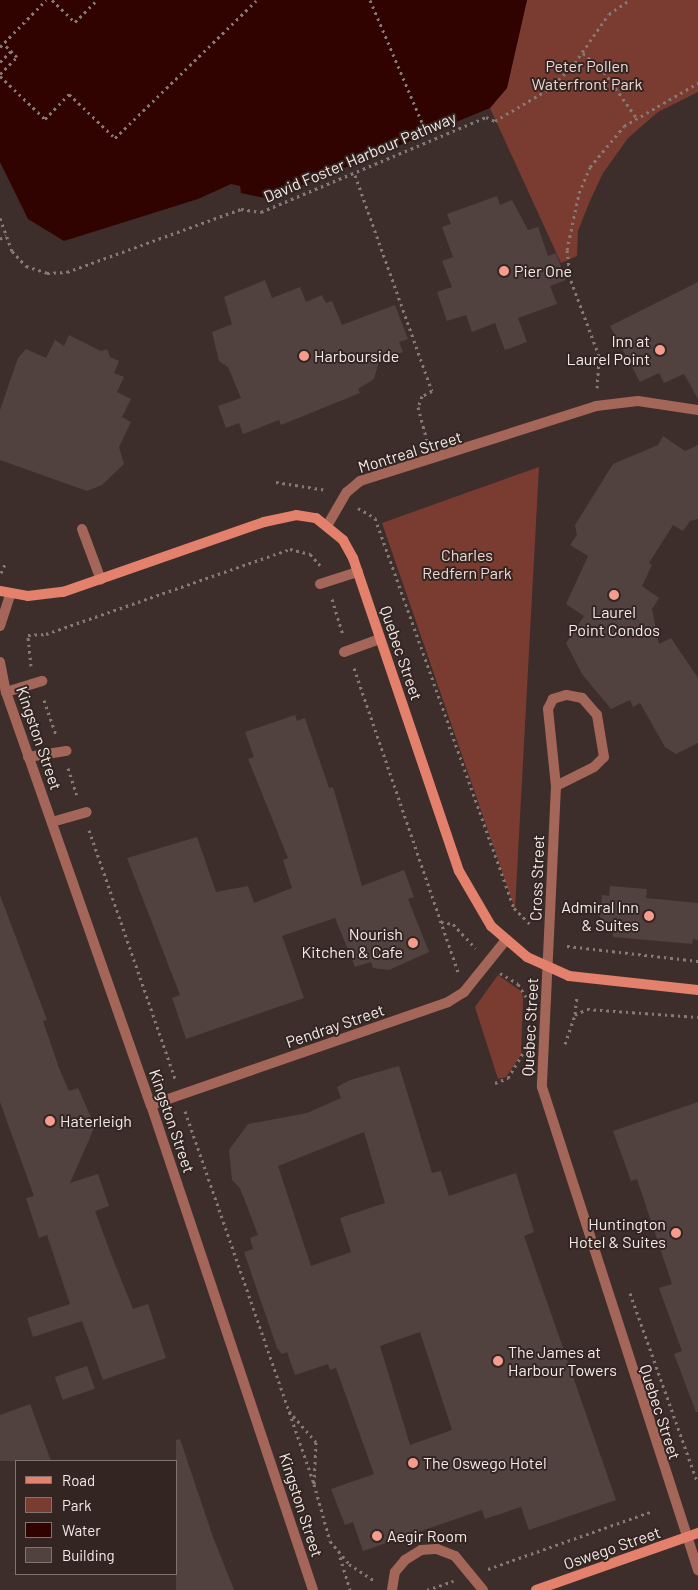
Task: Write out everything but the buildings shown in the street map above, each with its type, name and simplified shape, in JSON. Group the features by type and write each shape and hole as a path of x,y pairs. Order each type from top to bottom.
{"street":[{"name":"Montreal Street","path":"327,526 343,498 360,482 434,460 596,406 638,400 698,410"},
{"path":"0,591 10,595 46,595 102,580 286,516 307,516 327,526"},
{"name":"Quebec Street","path":"327,526 348,549 358,572 467,891 505,941 548,970 542,1087 684,1538 698,1570"},
{"path":"82,529 102,580"},
{"path":"323,583 358,572"},
{"path":"0,626 10,595"},
{"path":"346,651 380,639"},
{"name":"Kingston Street","path":"0,662 6,692 151,1105 313,1590"},
{"path":"6,692 40,681"},
{"name":"Cross Street","path":"548,970 556,786 548,709 554,699 582,698 597,714 604,757 594,767 556,786"},
{"path":"28,757 64,751"},
{"path":"52,822 85,812"},
{"name":"Pendray Street","path":"151,1105 448,1002 488,964 505,941"},
{"path":"548,970 588,980 698,990"},
{"name":"Oswego Street","path":"536,1590 698,1533"},
{"path":"392,1590 395,1572 420,1550 438,1549 455,1556 484,1590"}],"path":[{"path":"0,48 46,0"},
{"path":"52,0 75,22 97,0"},
{"path":"370,0 427,134"},
{"name":"David Foster Harbour Pathway","path":"0,218 6,235 26,266 47,273 66,272 242,209 261,212 355,175 486,117 495,121 549,89 583,52 609,14 630,0"},
{"path":"4,44 17,57 0,75 45,119 69,94 115,138 256,1"},
{"path":"0,62 11,51"},
{"path":"583,52 604,72 636,117"},
{"path":"596,406 599,356 570,278 567,236 590,167 636,117 698,83"},
{"path":"355,175 432,391 422,396 418,407 434,460"},
{"path":"0,239 6,235"},
{"path":"276,482 318,486 343,498 375,518 514,908 550,939 580,949 698,962"},
{"path":"350,1590 340,1556 320,1518 314,1484 40,681 27,653 28,635 46,634 290,549 310,554 323,583 459,975"},
{"path":"0,577 6,562"},
{"path":"442,922 459,929 488,964 523,990 526,1006"},
{"path":"564,1049 572,1019 587,1009 698,1017"},
{"path":"495,1083 508,1078 521,1058 525,1041"},
{"path":"628,1286 697,1481"},
{"path":"287,1409 316,1442 314,1484"},
{"path":"427,1590 650,1512"},
{"path":"340,1556 377,1582 377,1590"}],"green space":[{"name":"Peter Pollen Waterfront Park","path":"527,0 698,0 698,92 658,112 628,138 603,173 589,203 578,231 577,256 561,263 490,108 507,88"},
{"name":"Charles Redfern Park","path":"539,467 515,909 382,523"},
{"path":"498,975 522,992 523,1000 521,1055 506,1077 498,1079 475,1007"}],"water":[{"path":"0,0 527,0 507,88 490,108 269,199 241,193 240,186 231,184 198,199 64,241 28,219 0,162"}],"place":[{"name":"Pier One","path":"504,271"},
{"name":"Inn at Laurel Point","path":"660,350"},
{"name":"Harbourside","path":"304,356"},
{"name":"Laurel Point Condos","path":"614,595"},
{"name":"Admiral Inn & Suites","path":"649,916"},
{"name":"Nourish Kitchen & Cafe","path":"413,943"},
{"name":"Haterleigh","path":"50,1121"},
{"name":"Huntington Hotel & Suites","path":"676,1233"},
{"name":"The James at Harbour Towers","path":"498,1361"},
{"name":"The Oswego Hotel","path":"413,1463"},
{"name":"Aegir Room","path":"377,1536"}]}
